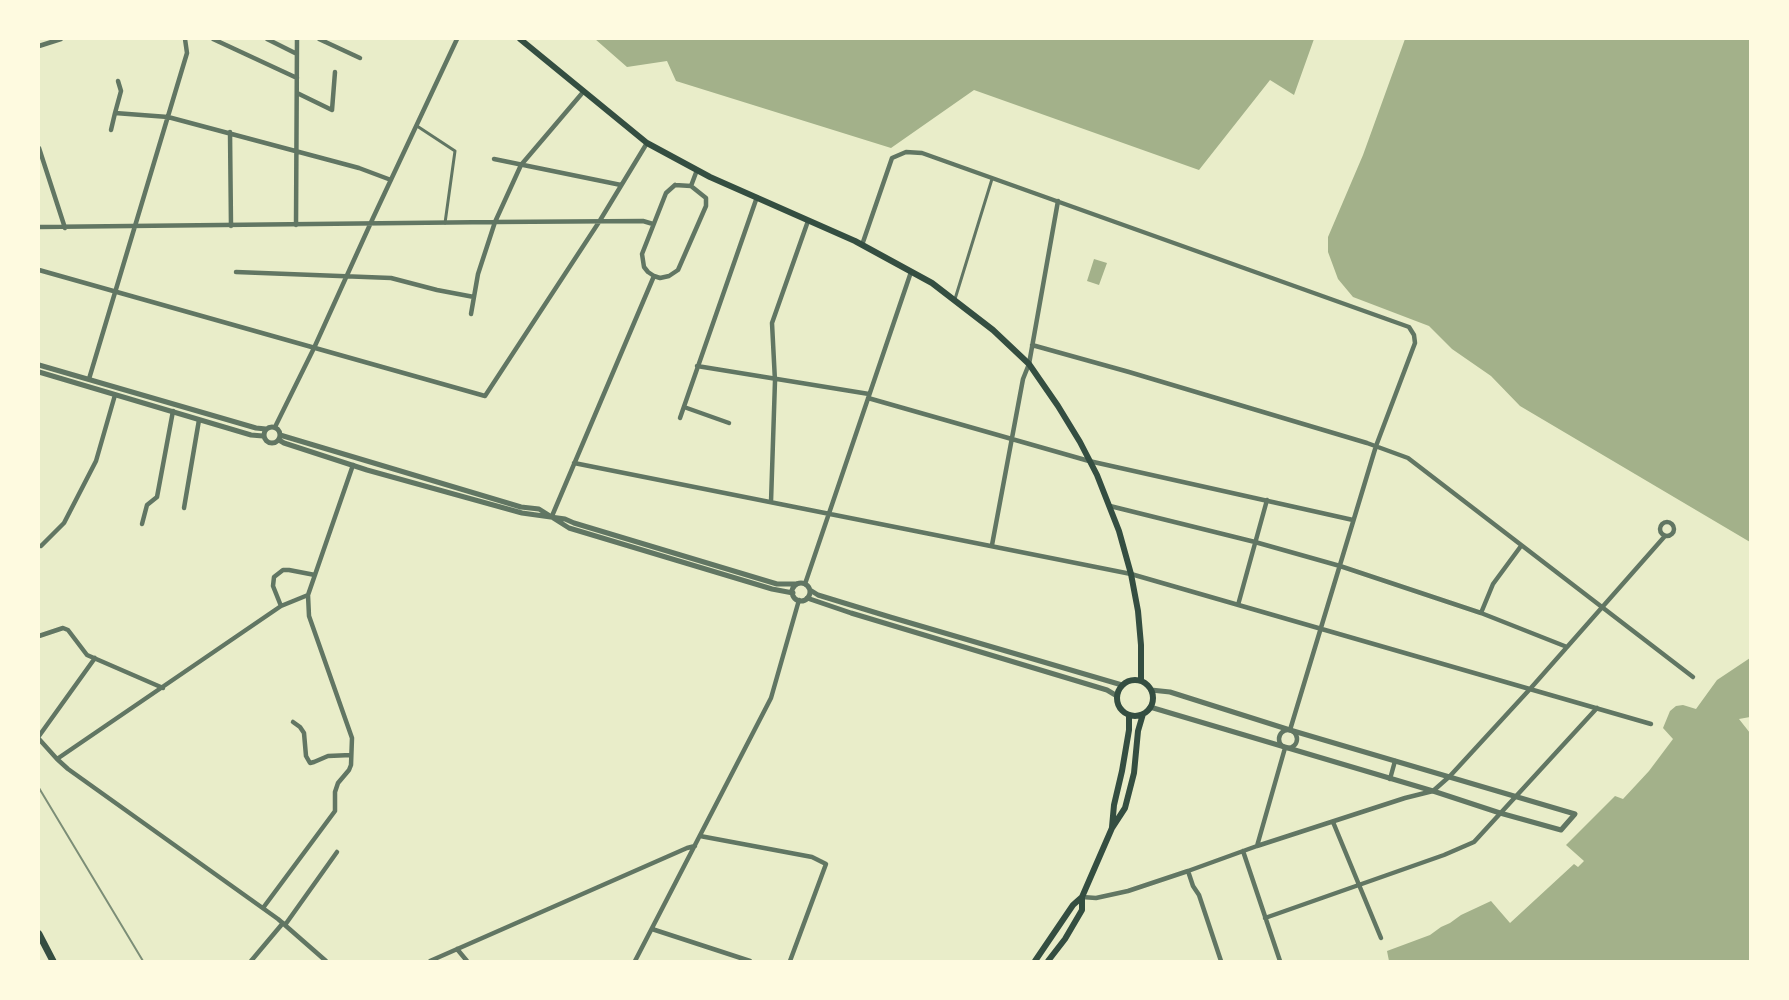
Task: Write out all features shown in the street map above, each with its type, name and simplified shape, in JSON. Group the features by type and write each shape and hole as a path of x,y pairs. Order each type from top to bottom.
{"main road":[{"path":"520,39 647,143 697,170 862,245 932,283 993,330 1029,364 1058,406 1089,461 1110,506 1131,574 1138,611 1141,681"},
{"path":"1131,681 1141,681 1151,690 1153,696 1150,707 1138,716 1129,715 1121,710 1117,696 1122,686 1131,681"},
{"path":"1048,961 1065,939 1082,910 1082,897 1112,828 1125,808 1134,773 1138,731 1143,714"},
{"path":"1112,828 1114,805 1129,730 1129,715"},
{"path":"1035,961 1073,905 1082,897"},
{"path":"39,933 53,961"}],"street":[{"path":"39,46 61,39"},
{"path":"89,379 187,53 185,39"},
{"path":"213,39 297,78"},
{"path":"267,39 297,54"},
{"path":"296,225 297,39"},
{"path":"319,39 360,58"},
{"path":"275,427 457,39"},
{"path":"297,93 332,110 335,72"},
{"path":"111,130 122,92 118,81"},
{"path":"471,314 478,274 495,222 521,165 584,91"},
{"path":"116,113 168,117 230,132 359,168 391,180"},
{"path":"417,126 455,152 446,223"},
{"path":"230,132 231,226"},
{"path":"39,270 485,396 599,222 647,143"},
{"path":"39,147 65,228"},
{"path":"862,245 892,158 906,152 922,153 1409,327 1414,334 1415,343 1376,446 1290,730"},
{"path":"494,159 621,185"},
{"path":"691,186 697,170"},
{"path":"955,301 992,178"},
{"path":"675,185 691,186 706,198 706,206 678,270 669,276 660,278 654,276 648,272 642,260 653,224 666,193 675,185"},
{"path":"680,418 757,197"},
{"path":"992,545 1023,379 1029,364 1058,201"},
{"path":"39,228 643,221 653,224"},
{"path":"771,502 775,378 772,323 808,221"},
{"path":"805,584 911,272"},
{"path":"236,273 391,278 474,297"},
{"path":"552,516 654,276"},
{"path":"1032,345 1376,446 1408,458 1693,677"},
{"path":"39,364 256,428 275,427"},
{"path":"697,366 868,396 1089,461 1353,520"},
{"path":"39,372 251,435 263,436"},
{"path":"41,546 64,523 96,461 115,395"},
{"path":"684,407 729,423"},
{"path":"142,524 147,505 156,497 173,411"},
{"path":"184,507 199,420"},
{"path":"275,427 280,437 353,465 522,513 552,516 777,584 805,584"},
{"path":"266,429 263,436 265,441 275,443 280,437"},
{"path":"280,437 514,505 539,509 569,528 792,593 799,600"},
{"path":"574,463 1131,574 1651,724"},
{"path":"263,908 335,811 334,792 341,778 350,770 352,738 309,616 308,595 353,465"},
{"path":"1238,605 1267,500"},
{"path":"1110,506 1340,566 1481,613 1567,647"},
{"path":"1082,897 1096,898 1128,891 1257,846 1433,791 1450,776 1530,689 1665,536"},
{"path":"1481,613 1493,584 1521,546"},
{"path":"281,606 273,586 274,577 283,570 315,575"},
{"path":"792,593 796,584"},
{"path":"805,584 818,595 1122,686"},
{"path":"807,598 810,590"},
{"path":"57,759 281,606 308,595"},
{"path":"799,600 807,598 1107,690 1117,696"},
{"path":"635,961 771,698 799,600"},
{"path":"39,636 63,628 68,630 87,655 163,688"},
{"path":"95,658 39,738 57,759 263,908 327,961"},
{"path":"1150,707 1561,830 1575,814 1170,693 1151,690"},
{"path":"1265,918 1444,855 1474,842 1597,708"},
{"path":"293,722 304,734 306,756 310,763 328,756 351,754"},
{"path":"1290,730 1295,734 1297,742 1291,748 1285,748 1280,744 1280,735 1290,730"},
{"path":"1257,846 1285,748"},
{"path":"1390,779 1395,760"},
{"path":"1332,822 1381,938"},
{"path":"700,836 812,857 826,864 790,961"},
{"path":"430,961 695,846"},
{"path":"1243,851 1280,961"},
{"path":"251,961 284,924 337,852"},
{"path":"1188,871 1199,895 1221,961"},
{"path":"652,929 750,961"},
{"path":"457,949 467,961"}],"shaded area":[{"path":"595,39 1314,39 1294,95 1270,80 1199,170 974,90 891,148 676,81 667,61 627,67"},
{"path":"1405,39 1750,39 1750,542 1520,406 1491,376 1452,349 1429,326 1353,297 1338,279 1328,252 1328,237 1363,155"},
{"path":"1094,259 1107,263 1099,285 1087,281"},
{"path":"1750,658 1750,717 1739,719 1750,733 1750,961 1389,961 1387,951 1430,935 1461,915 1491,901 1510,923 1574,864 1578,867 1584,861 1566,845 1615,796 1623,799 1649,771 1673,739 1663,728 1670,711 1676,706 1683,705 1696,709 1717,680"}],"railway":[{"path":"39,788 143,961"}]}
